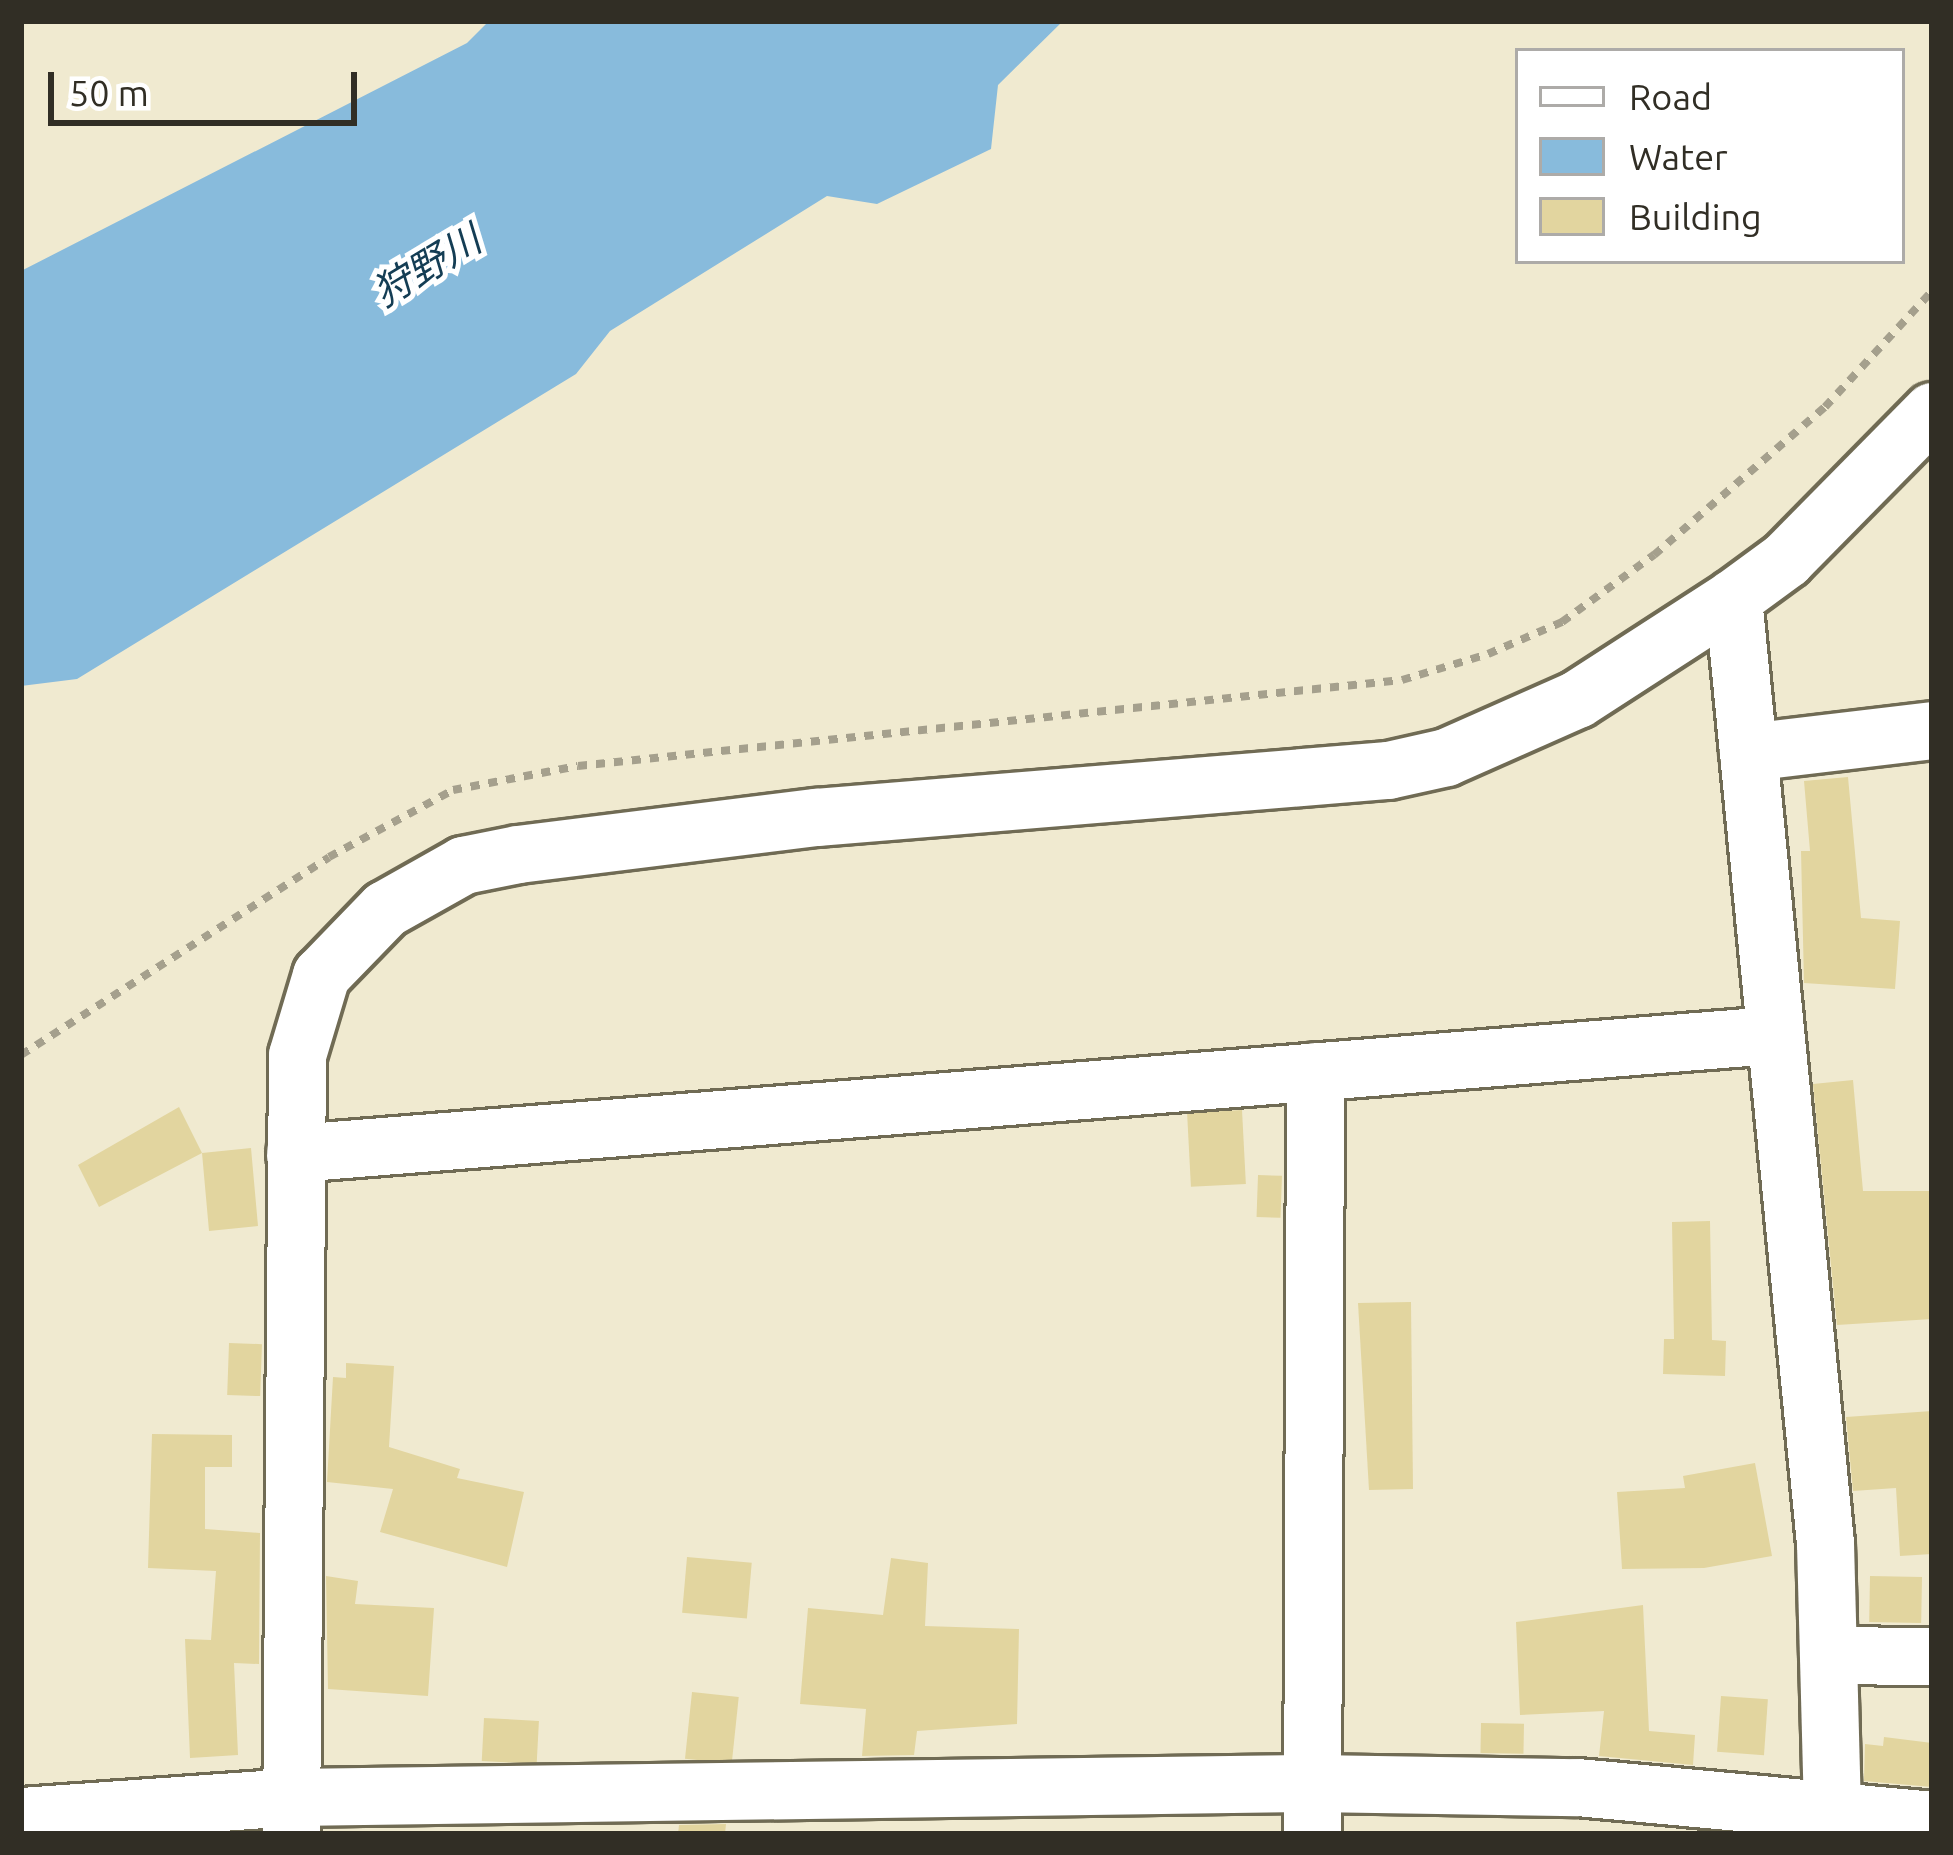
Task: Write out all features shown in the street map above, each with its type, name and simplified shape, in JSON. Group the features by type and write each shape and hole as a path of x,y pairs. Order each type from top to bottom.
{"street":[{"path":"291,1815 296,1055 321,975 386,909 463,865 816,817 1388,770 1507,734 1733,598 1786,559 1932,411"},
{"path":"1733,598 1825,1544 1832,1808"},
{"path":"1748,752 1932,730"},
{"path":"295,1153 1772,1034"},
{"path":"1312,1809 1316,1071"},
{"path":"1828,1655 1932,1656"},
{"path":"21,1816 1312,1809 1577,1787 1932,1820"}],"path":[{"path":"21,1055 329,857 453,790 578,766 1402,680 1488,654 1562,622 1707,513 1825,407 1932,291"}],"water":[{"name":"狩野川","path":"489,21 1063,21 998,85 991,149 877,204 827,196 610,331 576,374 77,679 21,686 21,271 467,43"}],"building":[{"path":"1848,777 1861,918 1900,921 1895,989 1804,983 1801,851 1810,851 1804,781"},
{"path":"1853,1080 1863,1191 1932,1191 1932,1319 1837,1325 1813,1084"},
{"path":"179,1107 202,1153 99,1207 78,1165"},
{"path":"1242,1110 1246,1184 1191,1187 1187,1113"},
{"path":"251,1148 258,1226 209,1231 202,1153"},
{"path":"1258,1175 1282,1176 1281,1218 1257,1217"},
{"path":"1710,1221 1712,1340 1726,1341 1725,1376 1663,1374 1664,1339 1674,1339 1672,1222"},
{"path":"1411,1302 1413,1489 1369,1490 1358,1303"},
{"path":"229,1343 262,1344 260,1396 227,1395"},
{"path":"346,1363 394,1366 389,1447 460,1469 457,1478 524,1492 507,1567 380,1532 393,1489 327,1482 333,1377 346,1378"},
{"path":"1932,1411 1932,1554 1900,1556 1896,1488 1853,1491 1846,1417"},
{"path":"152,1434 232,1435 232,1467 205,1467 205,1529 260,1533 259,1664 234,1663 238,1755 190,1758 185,1639 211,1640 216,1571 148,1568"},
{"path":"1755,1463 1772,1556 1704,1568 1622,1569 1617,1492 1685,1488 1683,1476"},
{"path":"687,1557 752,1563 747,1618 682,1613"},
{"path":"891,1558 928,1563 925,1626 1019,1629 1017,1724 917,1731 914,1755 862,1756 866,1709 800,1704 808,1608 883,1615"},
{"path":"326,1576 358,1581 355,1604 434,1608 428,1696 328,1689"},
{"path":"1870,1576 1922,1577 1921,1623 1869,1622"},
{"path":"1643,1605 1649,1731 1695,1735 1693,1765 1599,1756 1604,1711 1520,1715 1516,1622"},
{"path":"692,1692 739,1697 732,1764 685,1759"},
{"path":"1721,1696 1768,1699 1764,1755 1717,1752"},
{"path":"484,1718 539,1721 537,1764 482,1761"},
{"path":"1481,1723 1524,1724 1523,1754 1480,1753"},
{"path":"1884,1737 1932,1743 1932,1787 1864,1781 1865,1744 1883,1746"},
{"path":"726,1824 725,1834 678,1834 679,1825"}]}
